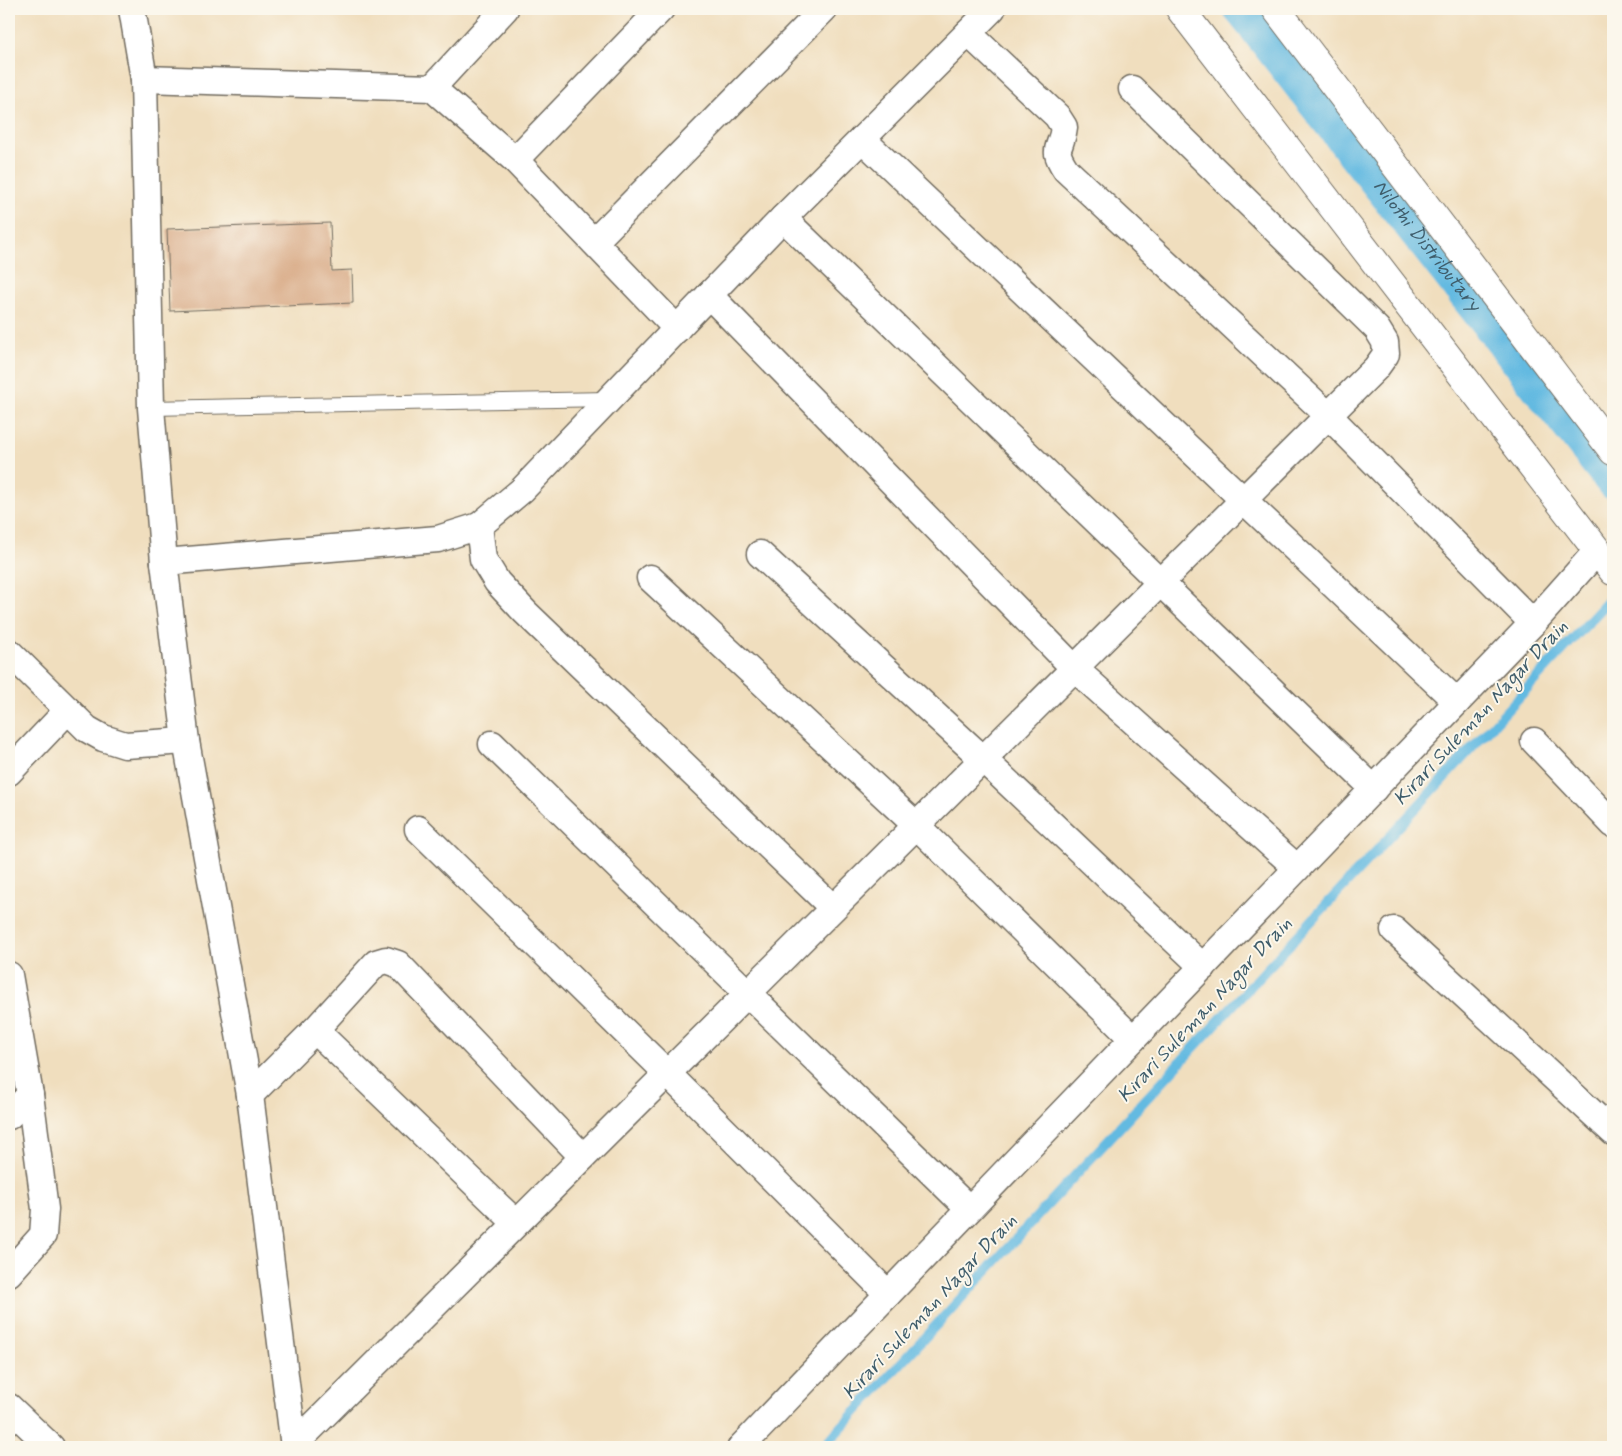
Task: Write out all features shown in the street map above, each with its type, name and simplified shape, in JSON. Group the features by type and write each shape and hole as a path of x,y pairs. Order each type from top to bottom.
{"street":[{"path":"132,9 144,79 151,408 164,562 186,741 250,1094 294,1446"},
{"path":"432,88 505,9"},
{"path":"515,160 661,9"},
{"path":"594,242 824,9"},
{"path":"164,562 438,539 480,526 522,490 783,218 992,9"},
{"path":"741,1447 1533,623 1605,561 1180,9"},
{"path":"1276,9 1613,451"},
{"path":"968,32 1057,116 1064,127 1058,146 1058,158 1066,170 1328,415 1533,623"},
{"path":"144,79 432,88 515,160 676,329"},
{"path":"294,1446 1376,368 1386,354 1385,342 1377,329 1132,90"},
{"path":"862,139 1457,702"},
{"path":"783,218 1374,789"},
{"path":"709,295 1074,668 1297,868"},
{"path":"480,526 483,560 497,582 525,612 833,908"},
{"path":"760,554 983,759 1203,967"},
{"path":"650,578 916,825 1133,1039"},
{"path":"9,652 87,729 103,738 125,745 186,741"},
{"path":"9,772 68,710"},
{"path":"1534,741 1613,824"},
{"path":"492,744 969,1209"},
{"path":"418,830 888,1294"},
{"path":"1394,930 1613,1132"},
{"path":"250,1094 315,1030 376,964 386,960 398,964 583,1157"},
{"path":"9,975 30,1095 45,1209 43,1235 9,1273"},
{"path":"315,1030 516,1223"},
{"path":"9,1116 30,1095"},
{"path":"9,1407 51,1447"}],"lane":[{"path":"151,408 609,399"}],"building":[{"path":"330,223 332,271 352,270 353,303 170,311 167,229"}],"waterway":[{"name":"Nilothi Distributary","path":"1241,9 1613,482"},
{"name":"Kirari Suleman Nagar Drain","path":"823,1447 1613,596"}]}
